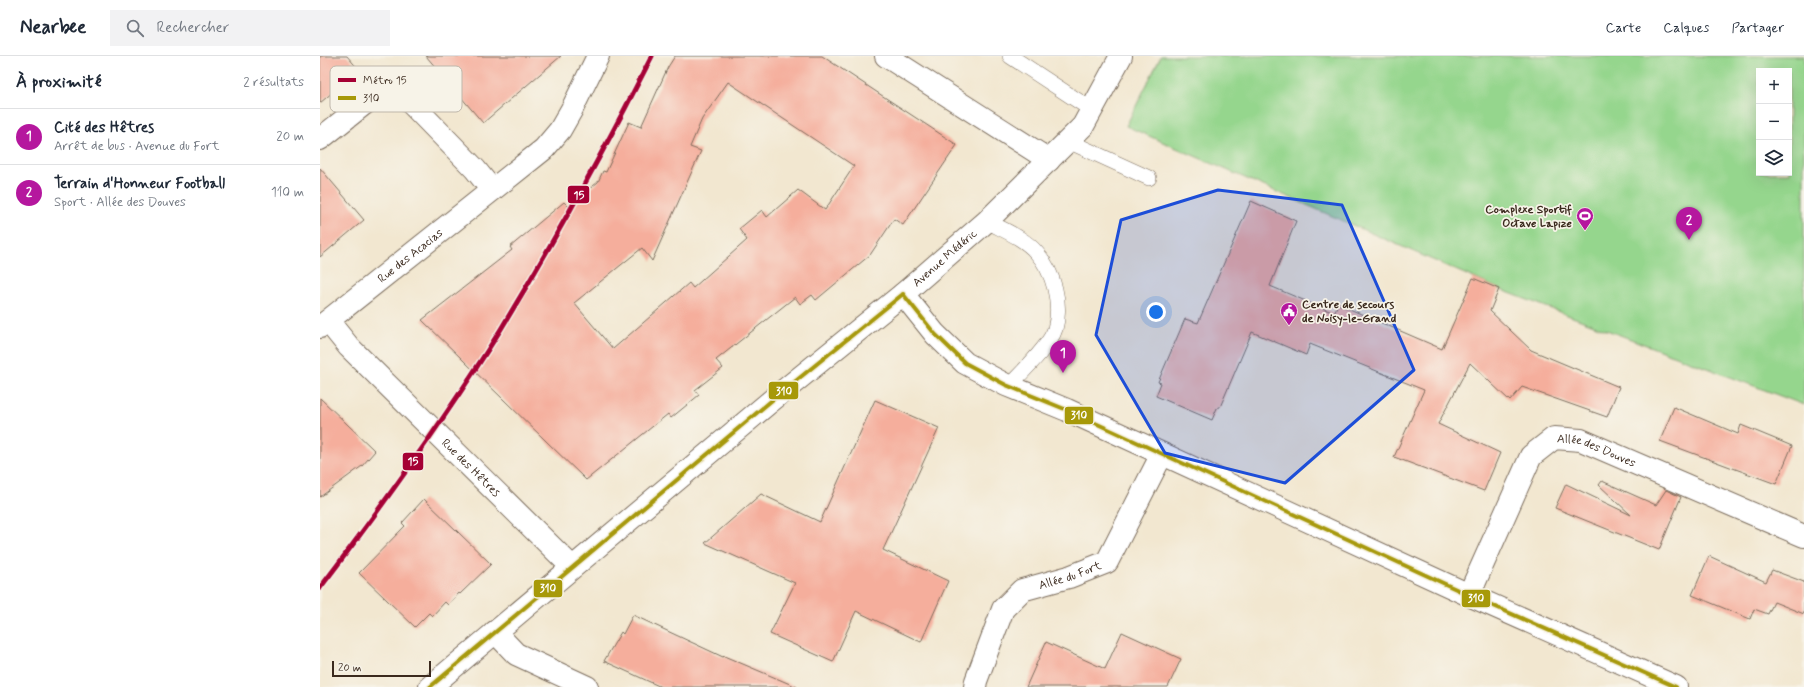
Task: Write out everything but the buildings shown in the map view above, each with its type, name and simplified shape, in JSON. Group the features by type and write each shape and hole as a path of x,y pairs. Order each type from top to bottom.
{"street":[{"name":"Rue des Acacias","path":"324,324 544,149 560,130 598,56"},
{"path":"886,56 1049,160"},
{"name":"Avenue Médéric","path":"430,687 572,567 903,294 987,221 1081,126 1121,56"},
{"path":"320,139 354,112"},
{"path":"420,112 475,169 492,190"},
{"path":"903,294 935,334 966,363 1009,386 1067,410 1469,595 1676,687"},
{"name":"Rue des Hêtres","path":"324,324 572,567"},
{"name":"Allée des Douves","path":"1469,595 1531,456 1554,438 1581,440 1804,536"},
{"name":"Allée du Fort","path":"975,687 1003,609 1022,590 1069,577 1107,562 1162,454"},
{"path":"495,632 516,654 587,687"}],"lane":[{"path":"1010,56 1081,126 1149,178"},
{"path":"987,221 1017,237 1036,252 1049,272 1058,301 1055,330 1036,358 1009,386"}],"highlighted area":[{"path":"1218,190 1342,205 1414,370 1285,483 1165,453 1096,335 1121,220"}],"green space":[{"name":"Complexe Sportif Octave Lapize","path":"1161,56 1804,56 1804,405 1499,289 1126,126"}],"metro line":[{"name":"15","path":"320,588 414,461 480,363 541,262 652,56"}],"transit line":[{"name":"310","path":"903,294 935,334 965,363 1006,385 1067,410 1469,595 1676,687"},
{"name":"310","path":"430,687 771,401 903,294"}],"place":[{"name":"Complexe Sportif Octave Lapize","path":"1585,231"},
{"name":"Terrain d'Honneur Football","path":"1689,240"},
{"name":"Centre de secours de Noisy-le-Grand","path":"1289,326"},
{"name":"Cité des Hêtres","path":"1063,373"}]}
